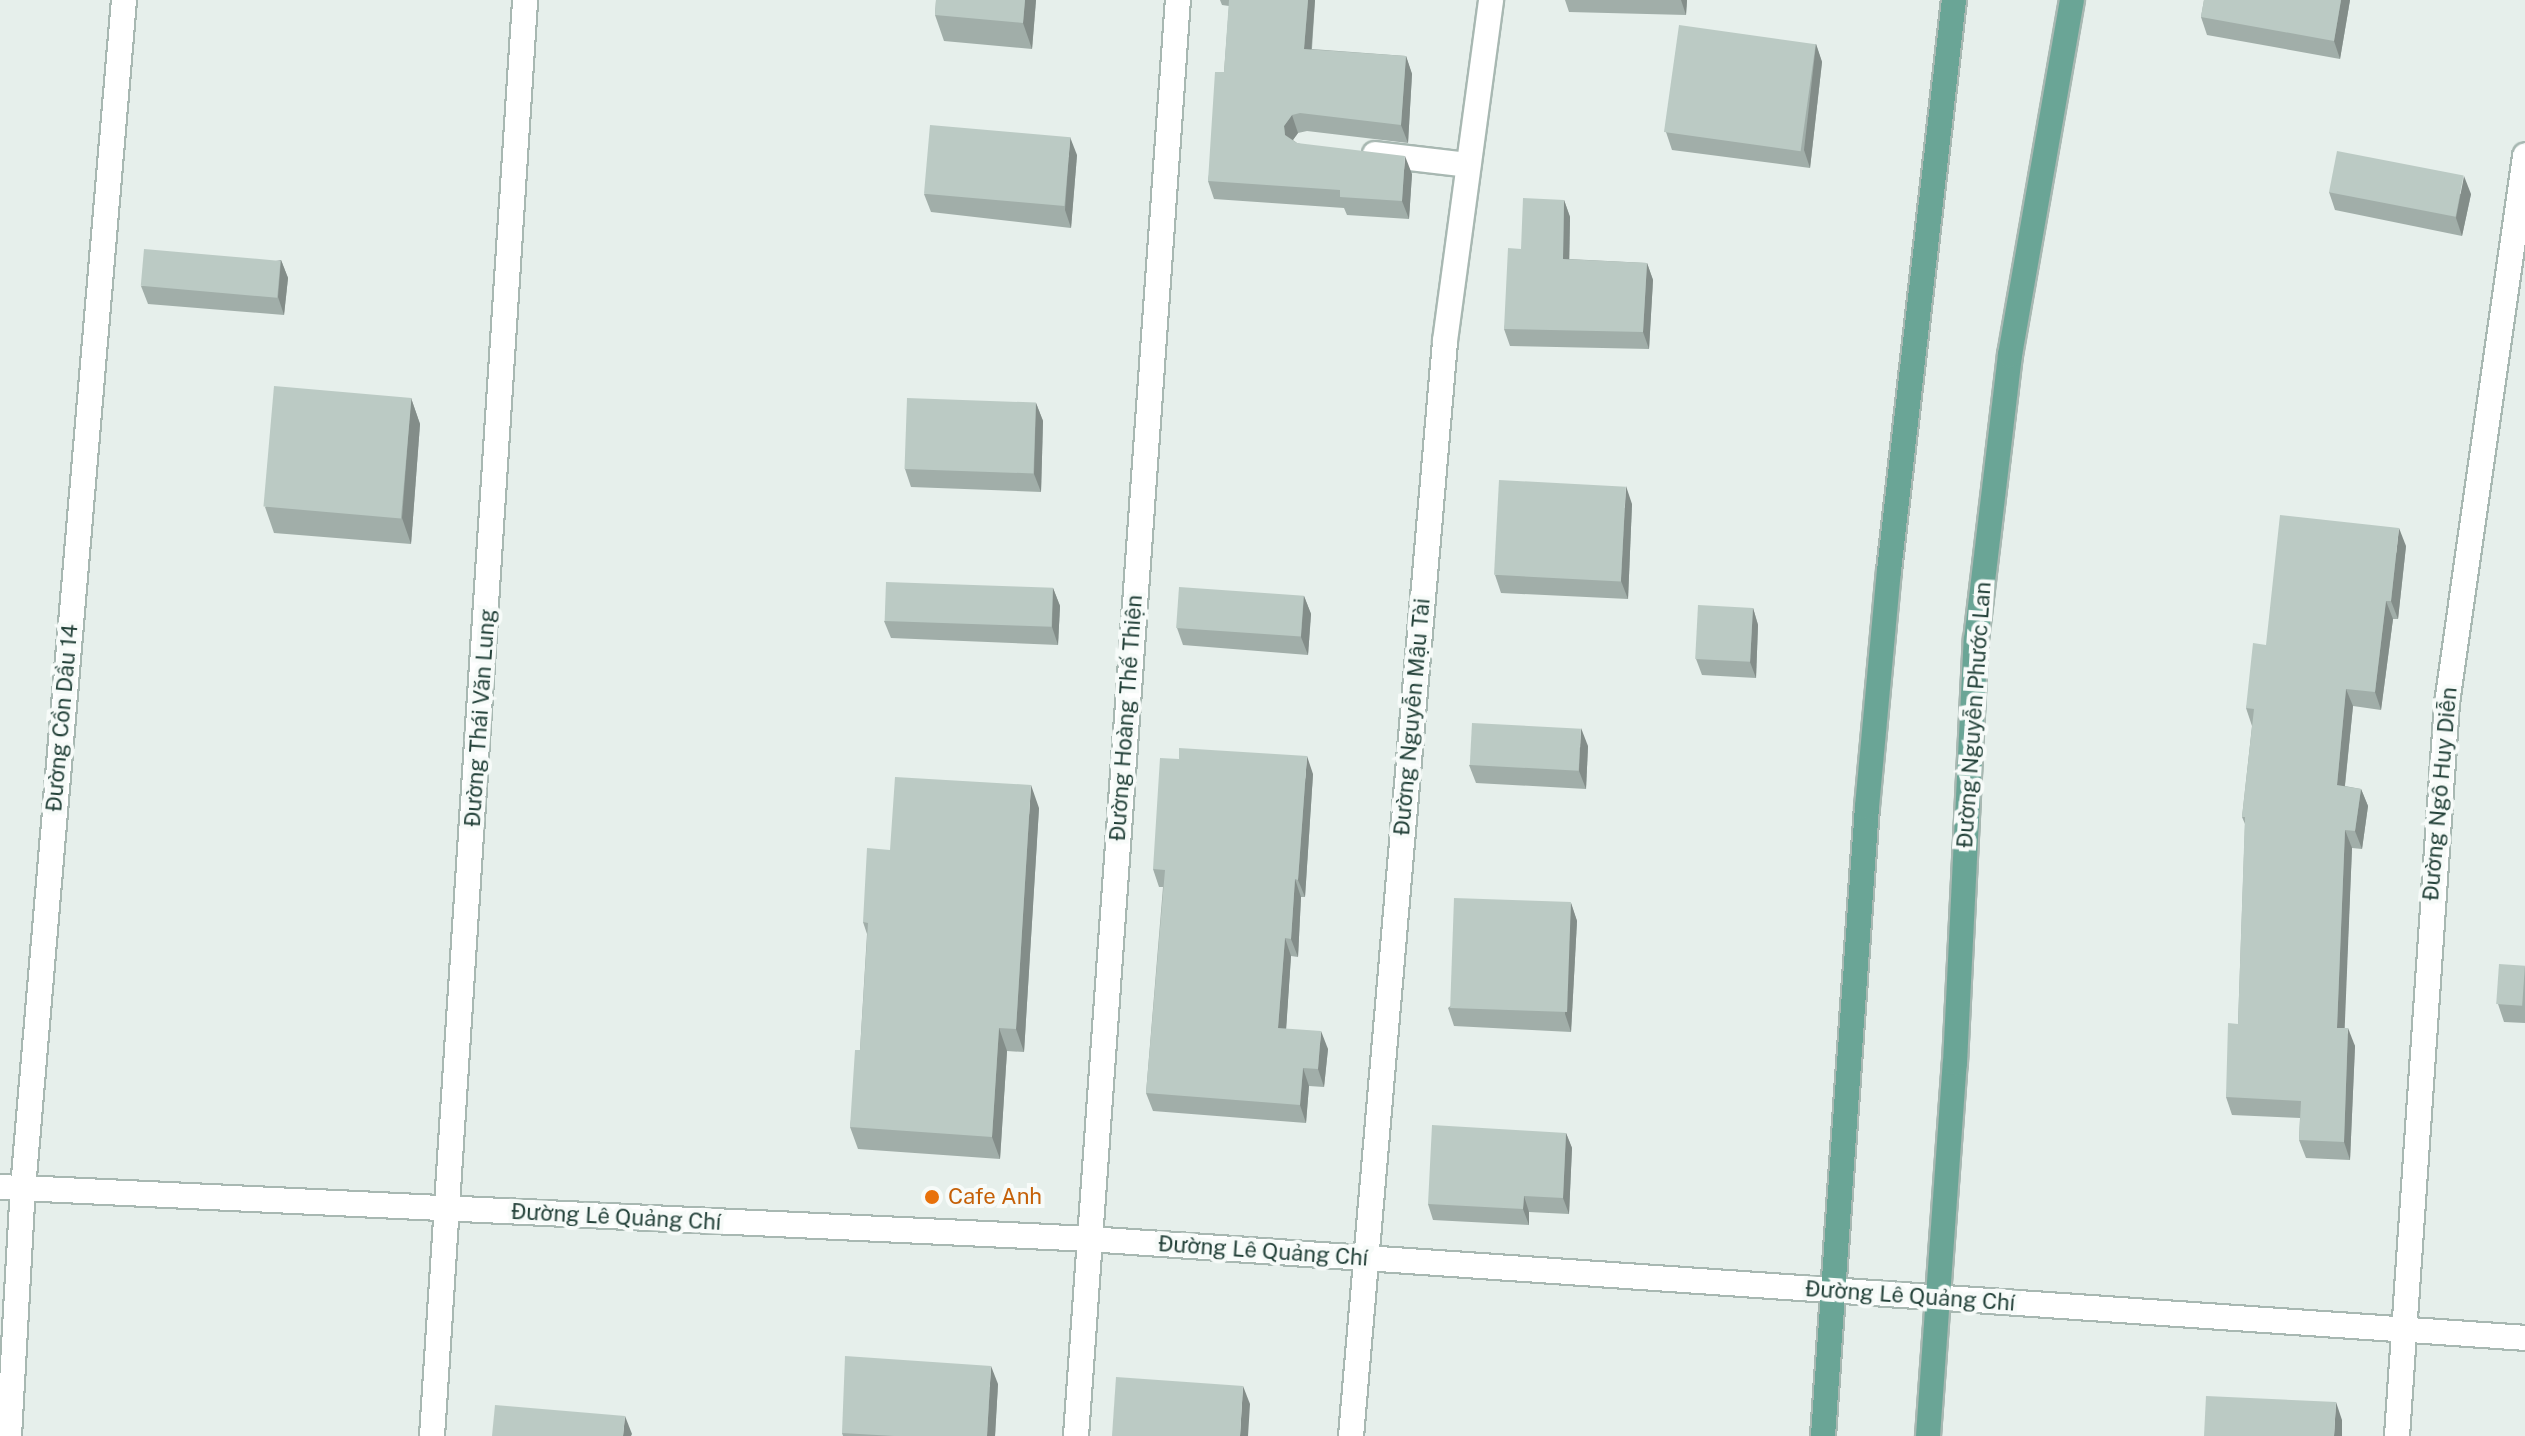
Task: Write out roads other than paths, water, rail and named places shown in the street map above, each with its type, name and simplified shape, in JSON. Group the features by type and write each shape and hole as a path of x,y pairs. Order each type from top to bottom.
{"main road":[{"path":"1823,1436 1867,807 1886,602 1954,0"},
{"name":"Đường Nguyễn Phước Lan","path":"1928,1436 1955,1063 1976,640 2010,355 2072,0"}],"street":[{"name":"Đường Cồn Dầu 14","path":"9,1436 11,1188 124,0"},
{"name":"Đường Thái Văn Lung","path":"432,1436 525,0"},
{"name":"Đường Hoàng Thế Thiện","path":"1076,1436 1178,0"},
{"name":"Đường Nguyễn Mậu Tài","path":"1351,1436 1445,341 1491,0"},
{"path":"1350,151 1468,165"},
{"name":"Đường Ngô Huy Diễn","path":"2397,1436 2447,703 2525,156"},
{"name":"Đường Lê Quảng Chí","path":"11,1188 1089,1239 2525,1338"}],"place":[{"name":"Cafe Anh","path":"932,1197"}]}
